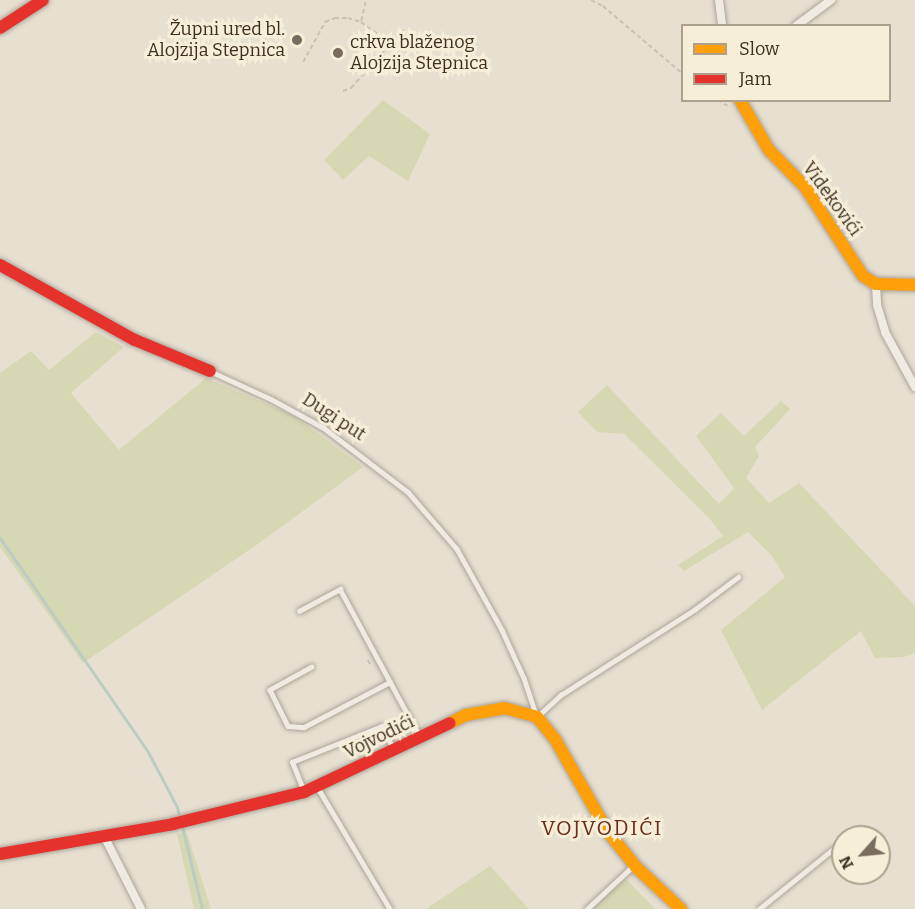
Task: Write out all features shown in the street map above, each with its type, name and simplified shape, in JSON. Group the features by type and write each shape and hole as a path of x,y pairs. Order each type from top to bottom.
{"street":[{"path":"0,28 43,0"},
{"path":"719,0 722,24"},
{"path":"799,24 831,0"},
{"name":"Videkovići","path":"741,102 769,150 805,187 863,276 876,284"},
{"name":"Dugi put","path":"0,266 135,340 210,371"},
{"path":"914,284 876,284 877,305 885,332 915,387"},
{"name":"Vojvodići","path":"0,854 173,824 318,788 465,715 504,708 537,717"},
{"path":"537,717 555,739 608,832 634,865 681,909"},
{"path":"104,836 141,909"}],"lane":[{"name":"Dugi put","path":"210,371 271,399 324,428 408,492 456,549 502,630 524,678 537,717"},
{"path":"537,717 561,695 694,610 738,577"},
{"path":"299,611 340,589 420,737"},
{"path":"312,666 270,690 288,726 304,727 390,682"},
{"path":"304,792 292,762 382,726 395,750"},
{"path":"318,788 390,909"},
{"path":"759,909 831,851"},
{"path":"587,909 634,865"}],"path":[{"path":"361,22 366,0"},
{"path":"591,0 603,6 681,72"},
{"path":"303,62 325,22 348,18 361,22 391,43"},
{"path":"343,91 351,88 404,30"}],"green space":[{"path":"383,100 430,134 408,181 369,156 343,180 324,160"},
{"path":"96,332 124,347 71,393 119,450 206,378 294,416 363,467 258,544 83,663 0,547 0,373 31,351 49,370"},
{"path":"607,385 719,504 734,488 696,436 721,413 744,436 781,401 790,409 755,447 759,456 746,478 769,503 799,483 915,606 915,653 904,657 875,658 861,631 762,710 721,630 785,577 772,556 748,532 684,571 678,565 723,536 709,518 624,434 597,432 578,412"},
{"path":"187,833 211,909 194,909 177,834"},
{"path":"490,866 529,909 426,909"},
{"path":"625,878 655,909 592,909"}],"waterway":[{"path":"0,538 148,752 177,807 180,820"},
{"path":"182,826 202,909"}],"traffic: slow":[{"path":"741,102 769,150 805,187 863,276 876,284 915,285"},
{"path":"450,723 466,715 504,708 537,717 555,739 608,832 636,867 681,909"}],"traffic: jam":[{"path":"0,28 43,0"},
{"path":"0,265 135,340 210,371"},
{"path":"0,854 173,824 304,792 450,723"}],"place":[{"name":"Župni ured bl. Alojzija Stepnica","path":"297,40"},
{"name":"crkva blaženog Alojzija Stepnica","path":"338,53"}],"district":[{"name":"VOJVODIĆI","path":"602,828"}]}
